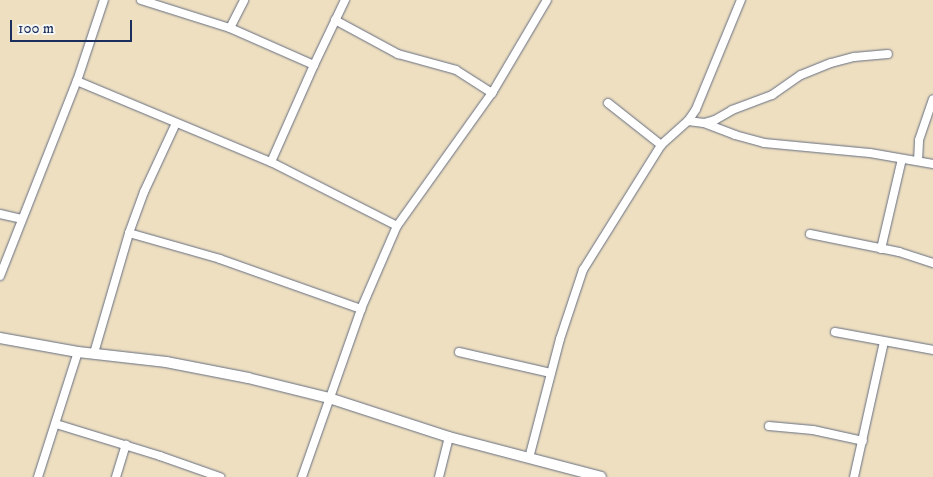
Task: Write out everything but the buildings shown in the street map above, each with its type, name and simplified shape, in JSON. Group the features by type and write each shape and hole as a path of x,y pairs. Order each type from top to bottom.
{"street":[{"path":"0,276 77,81 104,0"},
{"path":"141,0 230,28 314,65"},
{"path":"230,28 244,0"},
{"path":"271,162 345,0"},
{"path":"302,477 361,309 398,226 492,93 547,0"},
{"path":"529,458 551,373 583,270 661,145 688,121 702,97 741,0"},
{"path":"335,20 398,54 456,70 492,93"},
{"path":"704,123 772,95 814,69 854,57 888,54"},
{"path":"77,81 271,162 398,226"},
{"path":"918,161 919,140 933,99"},
{"path":"608,103 661,145"},
{"path":"688,121 704,123 735,135 764,143 832,148 933,164"},
{"path":"94,353 129,233 144,192 176,123"},
{"path":"881,249 902,159"},
{"path":"0,214 21,219"},
{"path":"129,233 220,259 361,309"},
{"path":"810,234 881,249 933,263"},
{"path":"835,332 933,350"},
{"path":"0,338 78,352 166,362 248,378 329,398 450,437 590,476 602,477"},
{"path":"854,477 884,342"},
{"path":"38,477 78,352"},
{"path":"459,352 551,373"},
{"path":"56,424 126,445 220,477"},
{"path":"770,426 814,430 863,441"},
{"path":"439,477 450,437"},
{"path":"116,477 126,445"}]}
